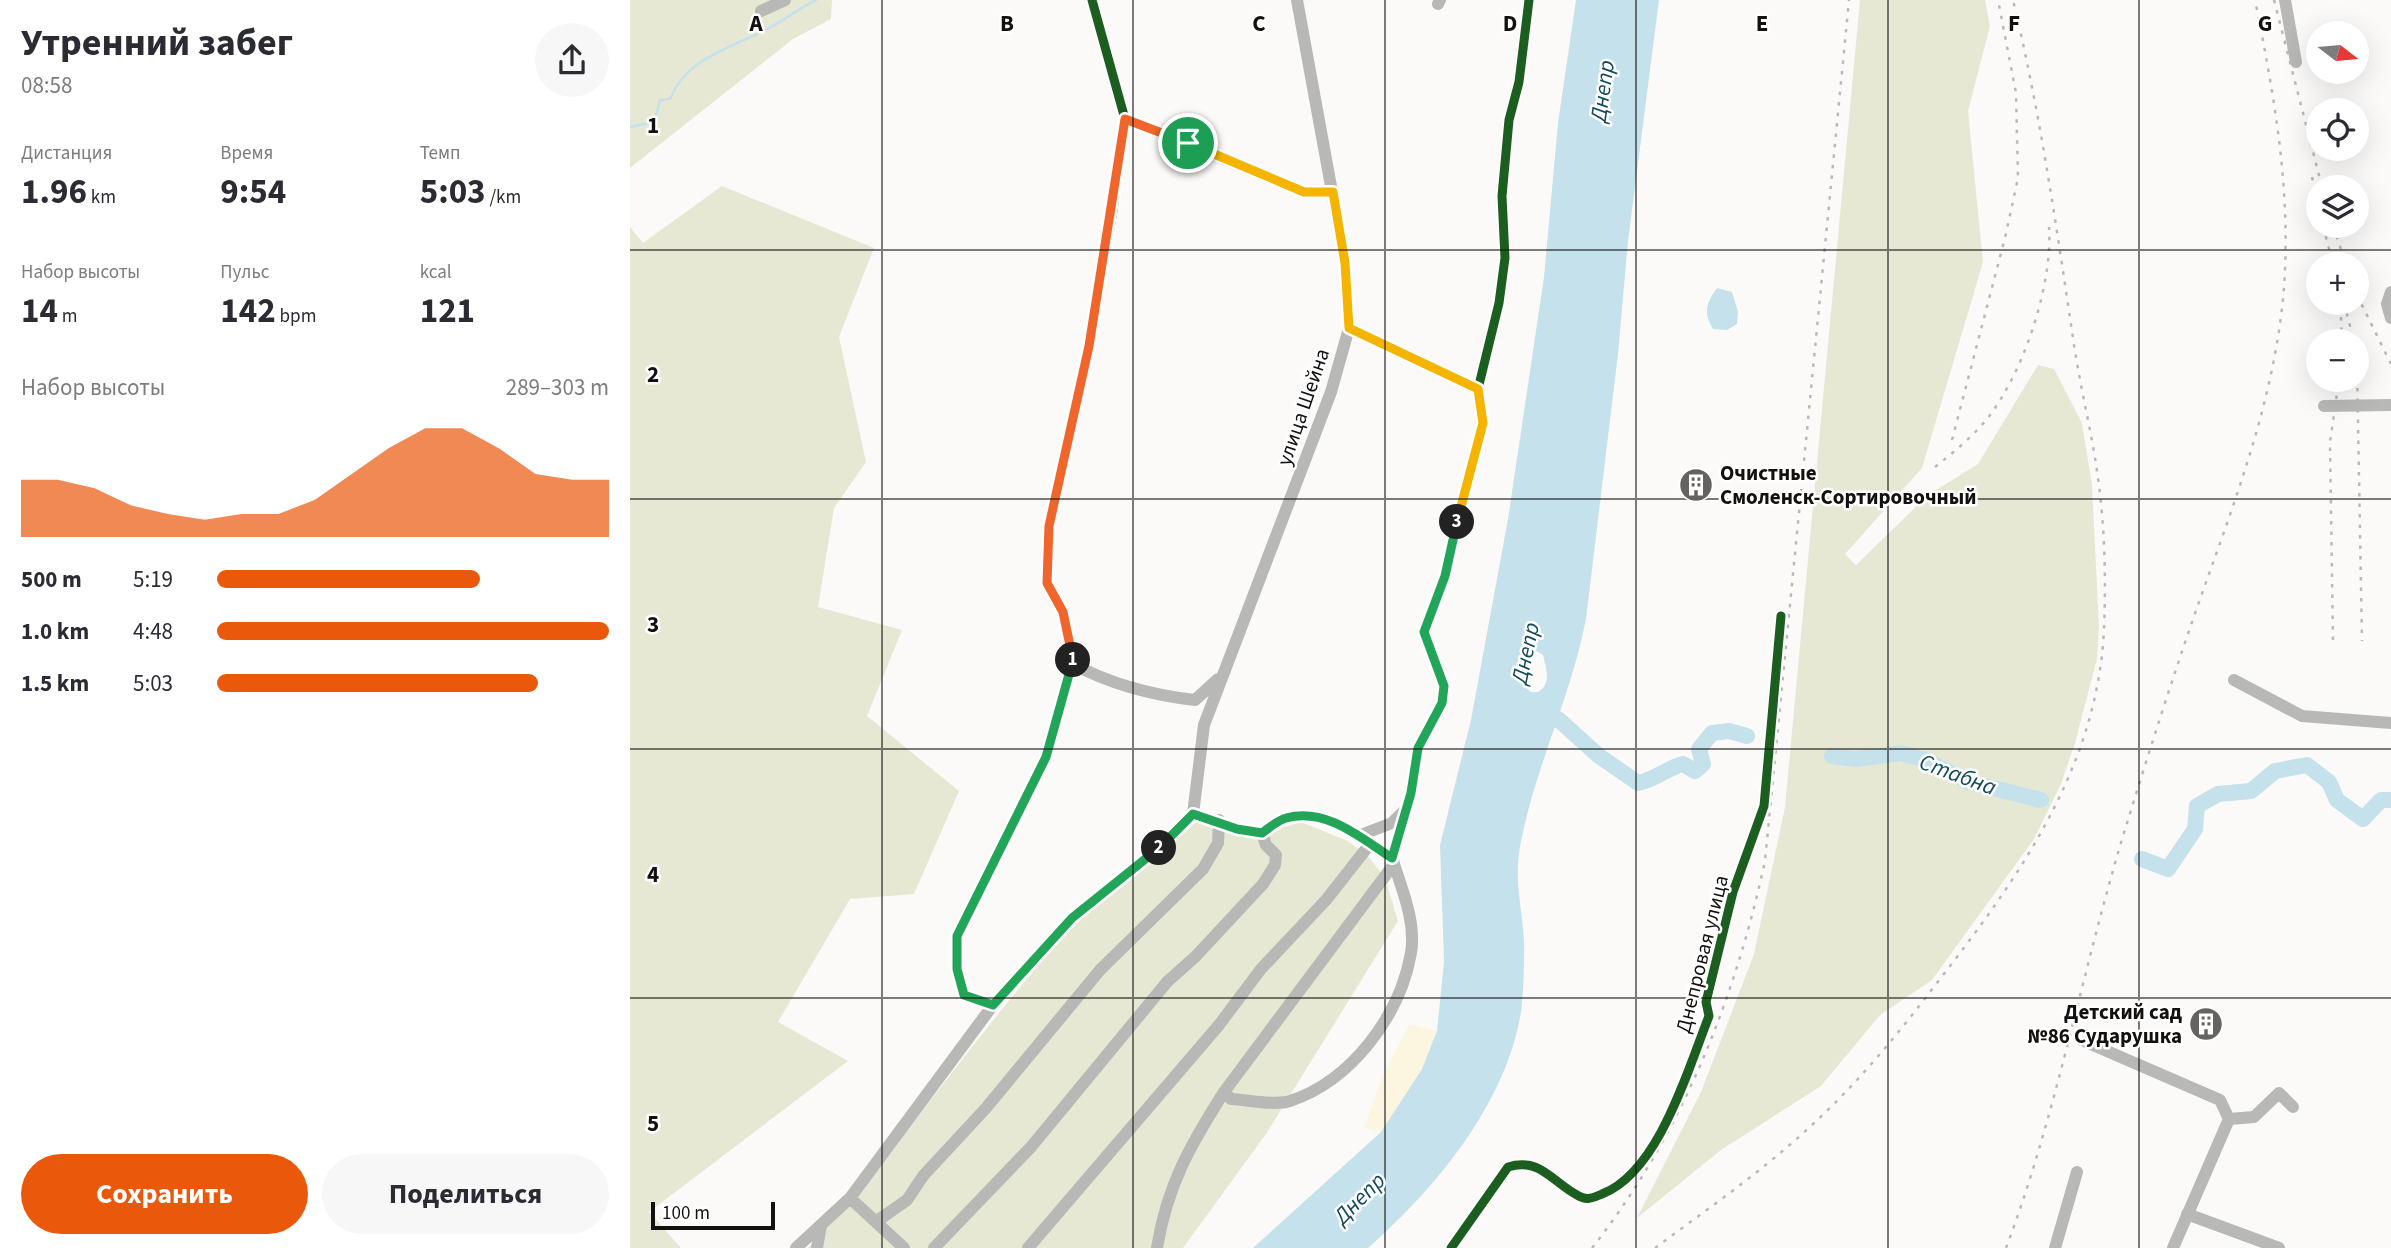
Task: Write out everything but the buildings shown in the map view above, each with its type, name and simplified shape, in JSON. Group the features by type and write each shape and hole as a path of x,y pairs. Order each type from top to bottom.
{"street":[{"path":"761,11 785,0"},
{"path":"993,1005 964,995 957,969 957,936 1046,757 1073,664 1063,612 1047,583 1049,526 1089,346 1125,119 1092,0"},
{"name":"улица Шейна","path":"1193,814 1204,725 1331,392 1349,328 1345,263 1297,0"},
{"path":"1157,1248 1172,1182 1191,1143 1224,1092 1393,861 1418,748 1442,703 1444,686 1424,632 1445,576 1469,470 1483,423 1478,389 1499,303 1505,258 1502,195 1509,120 1519,82 1528,0"},
{"path":"2285,0 2297,62"},
{"path":"1125,119 1304,192 1333,192"},
{"path":"2391,292 2387,304 2391,318"},
{"path":"1349,328 1478,389"},
{"path":"2323,405 2391,405"},
{"name":"Днепровая улица","path":"1451,1248 1508,1167 1519,1163 1540,1166 1577,1196 1589,1199 1614,1189 1642,1164 1673,1105 1709,1016 1706,1002 1733,892 1764,806 1781,616"},
{"path":"1073,664 1102,679 1155,696 1195,700 1221,676"},
{"path":"2235,680 2302,716 2391,723"},
{"path":"1358,836 1392,824 1406,808"},
{"path":"796,1248 850,1198 993,1005 1072,918 1166,843 1193,814 1219,820 1237,829 1262,833 1285,818 1323,818 1358,836 1393,861 1410,914 1411,953 1385,1018 1364,1053 1336,1076 1288,1102 1231,1098 1224,1092"},
{"path":"877,1221 907,1200 923,1176 986,1108 1091,980 1203,870 1218,843 1219,820"},
{"path":"934,1248 1031,1146 1167,982 1196,956 1263,884 1275,865 1276,855 1266,845 1262,833"},
{"path":"1028,1248 1219,1025 1261,969 1326,900 1370,844"},
{"path":"2086,1042 2220,1100 2229,1119 2172,1248"},
{"path":"2229,1119 2254,1117 2279,1093 2293,1107"},
{"path":"2055,1248 2077,1172"},
{"path":"850,1198 905,1248"},
{"path":"2188,1214 2279,1248"},
{"path":"817,1248 821,1225"}],"green space":[{"path":"630,0 832,0 831,19 793,39 630,168"},
{"path":"1860,0 1985,0 1990,26 1968,111 1983,262 1922,468 1845,554 1856,565 1928,495 1978,464 2038,365 2054,369 2082,423 2092,485 2099,627 2097,659 2075,743 2061,784 2034,839 1932,980 1880,1015 1821,1086 1721,1150 1637,1218 1701,1092 1754,954 1785,807"},
{"path":"722,186 874,248 839,337 866,462 834,508 818,607 902,630 867,716 959,791 914,894 850,899 778,1022 848,1061 649,1212 681,1248 630,1248 630,227 643,243"},
{"path":"1196,822 1247,838 1301,822 1348,841 1368,856 1385,878 1398,921 1266,1134 1183,1248 808,1248 873,1173 996,1017 1075,923"}],"sand":[{"path":"1409,1024 1437,1031 1422,1069 1381,1132 1364,1128 1383,1075"}],"water":[{"name":"Днепр","path":"1576,0 1659,0 1628,241 1618,354 1586,619 1571,678 1533,794 1519,853 1518,880 1524,972 1521,1012 1513,1046 1484,1111 1464,1142 1418,1199 1368,1248 1253,1248 1381,1132 1422,1069 1437,1031 1444,962 1440,845 1471,720 1508,519 1544,277 1558,123","holes":["1536,651 1543,655 1547,680 1542,689 1531,692 1525,682 1524,670 1532,654"]},
{"path":"1717,288 1732,292 1738,312 1737,324 1727,330 1713,329 1708,318 1708,303"}],"waterway":[{"path":"630,127 654,122 660,100 670,99 687,73 699,63 775,25 816,0"},
{"name":"Стабна","path":"1540,723 1558,719 1599,756 1638,783 1683,764 1695,771 1703,764 1699,749 1712,733 1729,731 1747,736"},
{"name":"Стабна","path":"1832,756 1856,759 1901,753 1925,760 1969,782 2041,800"},
{"name":"Стабна","path":"2142,859 2168,869 2195,829 2197,806 2218,794 2251,791 2275,771 2307,765 2329,782 2337,800 2363,819 2381,800 2391,800"}],"railway":[{"path":"1592,1248 1624,1205 1652,1159 1701,1064 1738,964 1765,861 1849,0"},
{"path":"1952,440 2018,178 2016,93 1998,0"},
{"path":"1655,1248 1794,1141 1864,1073 1895,1036 1970,940 2025,859 2071,772 2087,727 2099,679 2104,629 2101,504 2047,168 2013,0"},
{"path":"2006,1248 2040,1147 2123,836 2179,660 2242,480 2275,355 2285,270 2285,201 2273,100 2255,0"},
{"path":"2274,0 2319,175"},
{"path":"1935,467 1984,422 2014,375 2025,351 2041,300 2049,250 2049,227"},
{"path":"2326,238 2330,252"},
{"path":"2337,238 2342,252"},
{"path":"2347,315 2351,329"},
{"path":"2367,315 2391,364"},
{"path":"2341,317 2342,329"},
{"path":"2333,640 2330,442 2337,392"},
{"path":"2357,392 2362,641"}],"cycle path":[{"path":"993,1005 964,995 957,969 957,936 1046,757 1073,664 1063,612 1047,583 1049,526 1089,346 1113,211 1125,119 1092,0"},
{"path":"1393,858 1411,793 1417,748 1442,703 1444,686 1424,632 1445,576 1469,470 1483,423 1478,389 1499,303 1505,258 1502,196 1509,120 1519,82 1529,0"},
{"path":"1451,1248 1508,1167 1529,1165 1545,1172 1580,1197 1593,1198 1622,1182 1640,1164 1669,1117 1709,1016 1706,1002 1733,892 1764,806 1781,616"}],"place":[{"name":"Очистные Смоленск-Сортировочный","path":"1696,485"},
{"name":"Детский сад №86 Сударушка","path":"2206,1024"}],"route":[{"path":"1125,119 1188,143 1304,192 1333,192 1345,263 1349,328 1466,381 1478,389 1483,423 1469,470 1445,576 1424,632 1444,686 1442,703 1418,748 1411,793 1392,858 1339,824 1323,818 1285,818 1262,833 1237,829 1219,820 1193,814 1166,843 1072,918 993,1005 964,995 957,969 957,936 1046,757 1073,664 1063,612 1047,583 1049,526 1089,346 1113,211 1125,119"}]}
